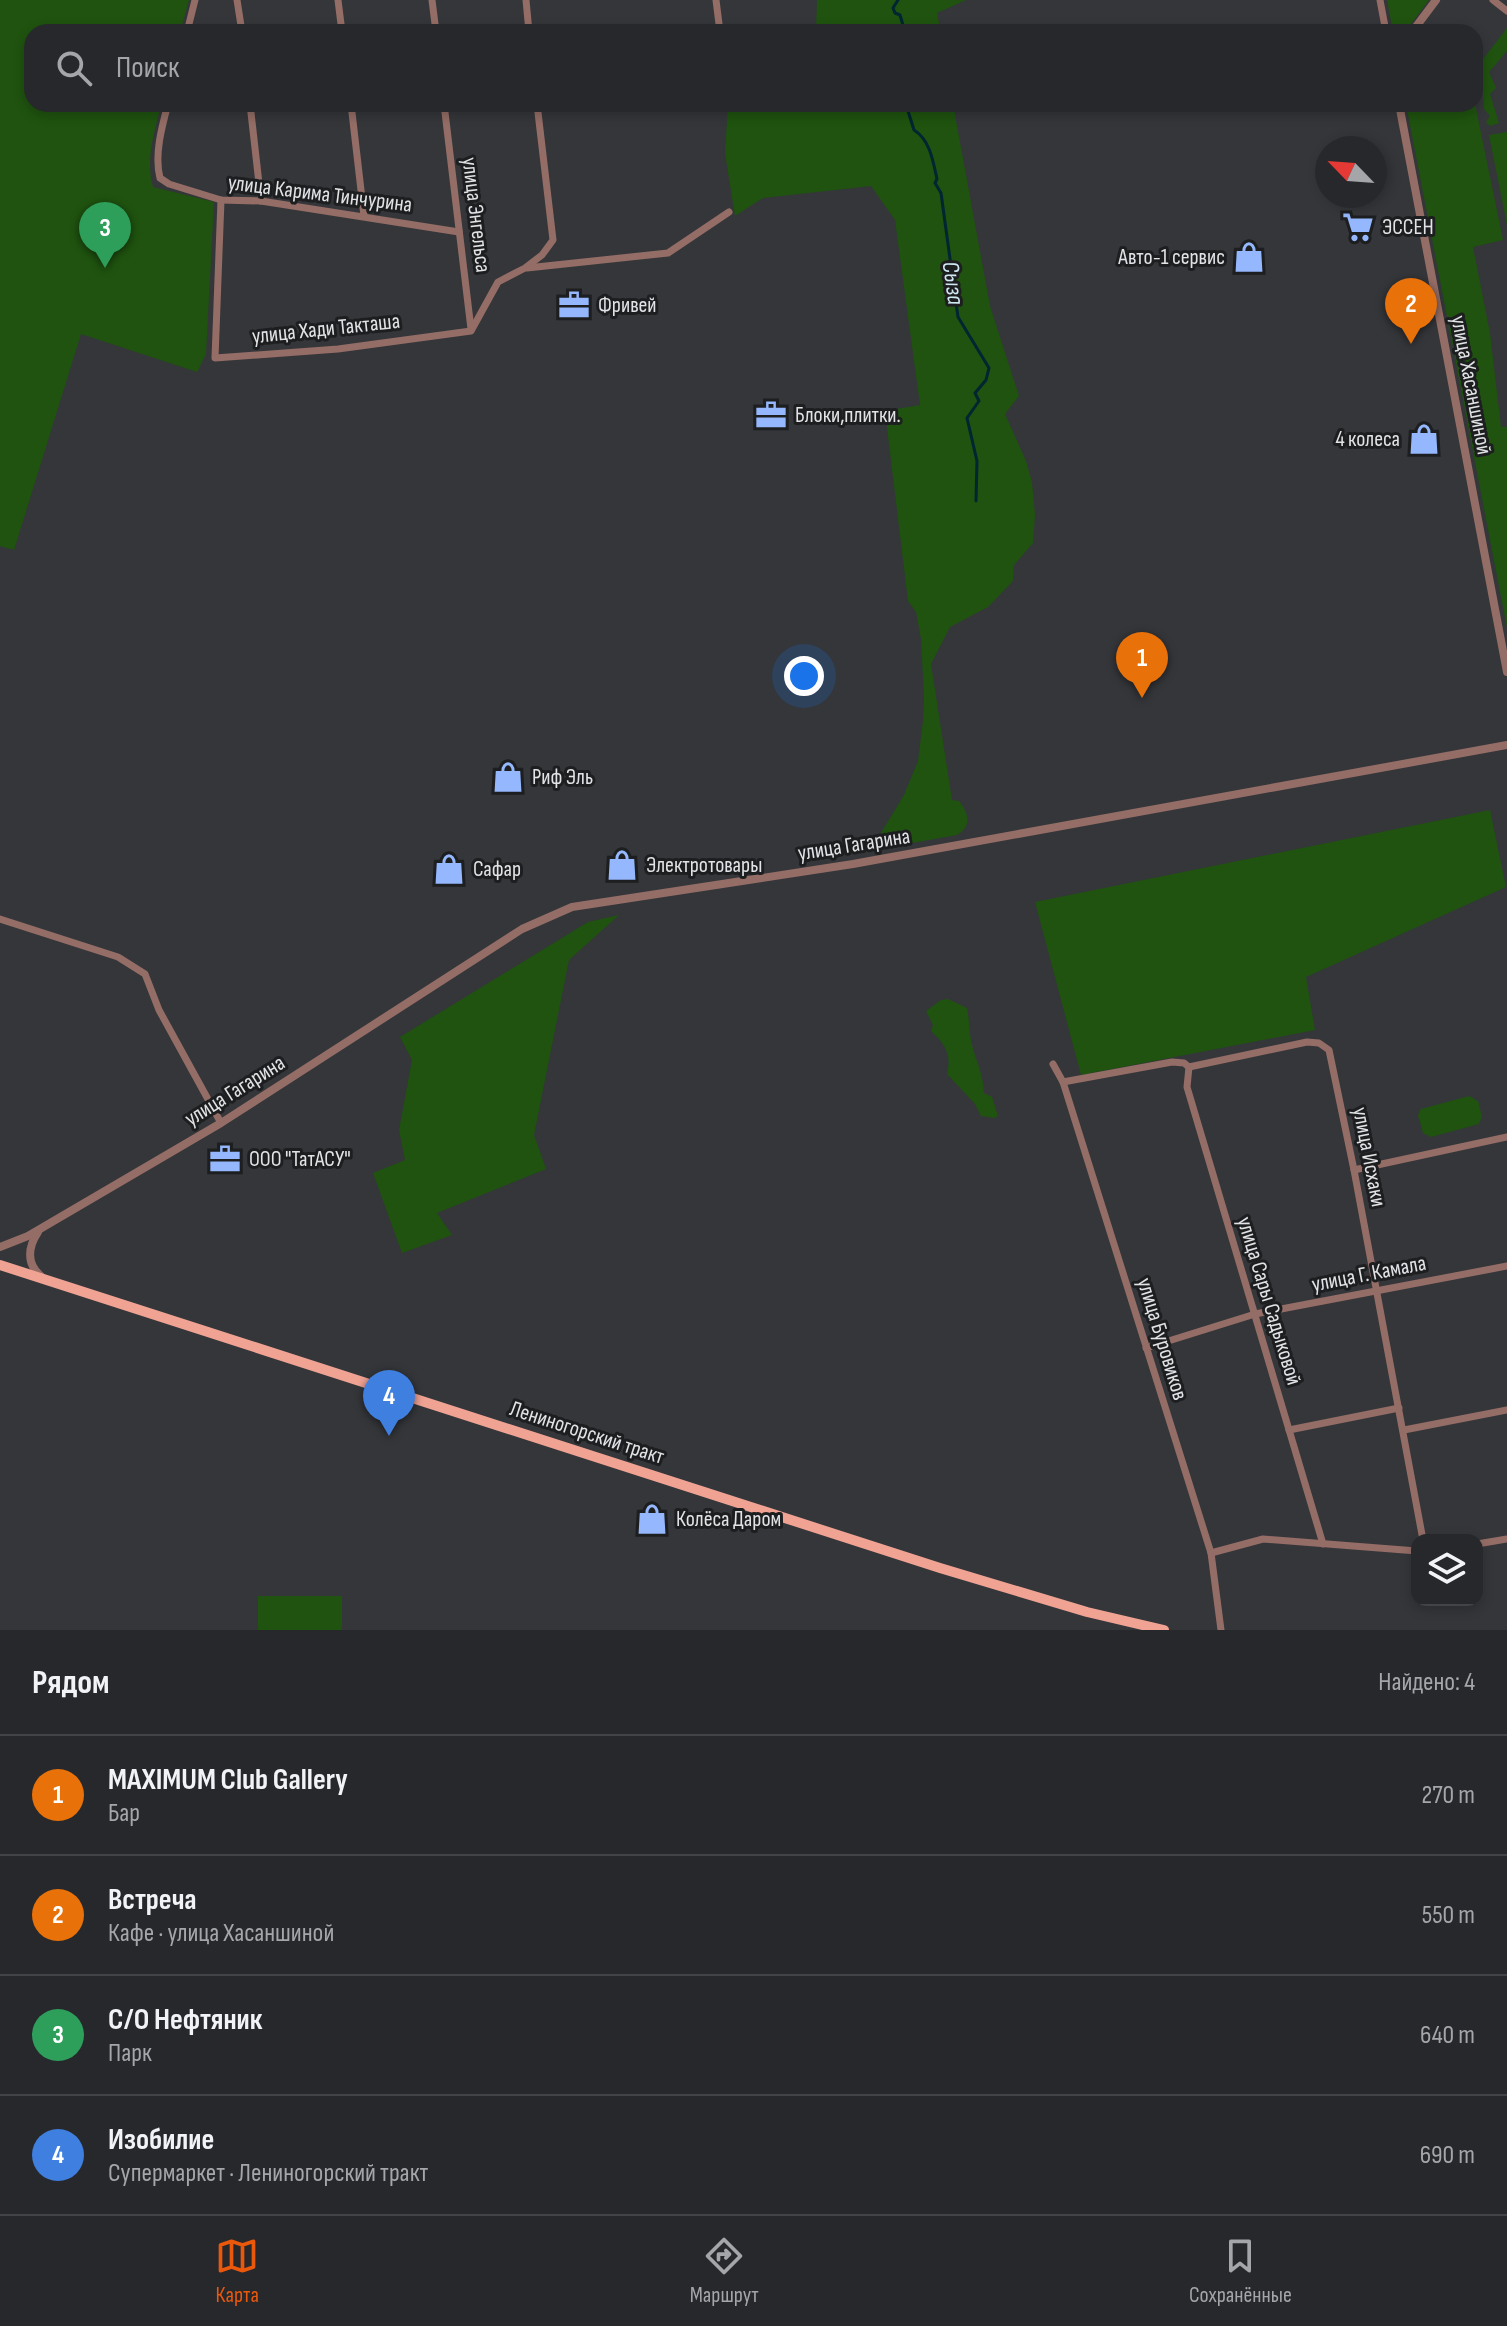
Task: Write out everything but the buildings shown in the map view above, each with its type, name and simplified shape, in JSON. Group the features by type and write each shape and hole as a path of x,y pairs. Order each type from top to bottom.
{"main road":[{"name":"Лениногорский тракт","path":"0,1265 940,1568 1087,1612 1164,1630"}],"street":[{"path":"189,24 195,0"},
{"path":"237,0 241,24"},
{"path":"338,0 341,24"},
{"path":"432,0 435,24"},
{"path":"526,0 528,24"},
{"path":"716,0 719,24"},
{"path":"1380,0 1384,24"},
{"path":"1418,24 1436,0"},
{"path":"1493,0 1507,11"},
{"name":"улица Карима Тинчурина","path":"166,112 158,164 160,178 169,184 221,200 261,201 459,232"},
{"path":"251,112 261,201"},
{"path":"352,112 364,216"},
{"name":"улица Энгельса","path":"445,112 471,331"},
{"path":"471,331 498,282 525,268 542,255 553,240 538,112"},
{"name":"улица Хасаншиной","path":"1401,112 1507,672"},
{"name":"улица Хади Такташа","path":"221,200 215,358 338,349 471,331"},
{"path":"525,268 668,253 729,212"},
{"name":"улица Гагарина","path":"0,1247 21,1239 221,1123 522,929 572,907 853,864 1507,745"},
{"path":"0,919 118,957 145,974 159,1010 221,1123"},
{"name":"улица Исхаки","path":"1063,1082 1179,1061 1189,1067 1307,1042 1324,1045 1329,1050 1422,1534"},
{"name":"улица Буровиков","path":"1053,1064 1063,1082 1211,1553 1221,1630"},
{"name":"улица Сары Садыковой","path":"1189,1067 1187,1087 1323,1544"},
{"path":"1354,1170 1507,1137"},
{"path":"48,1223 34,1239 30,1256 36,1272 50,1281"},
{"name":"улица Г. Камала","path":"1146,1348 1255,1314 1507,1266"},
{"path":"1289,1430 1399,1408"},
{"path":"1404,1430 1507,1410"},
{"path":"1211,1553 1263,1539 1411,1551"},
{"path":"1483,1543 1507,1539"}],"green space":[{"path":"0,0 189,0 182,24 24,24 24,112 159,112 150,155 153,187 214,202 206,354 197,372 81,334 14,550 0,546"},
{"path":"817,0 966,0 937,13 939,24 816,24"},
{"path":"1387,0 1429,0 1411,24 1392,24"},
{"path":"1507,28 1507,51 1489,72 1496,88 1490,94 1499,123 1490,126 1486,122 1490,116 1484,109 1483,59"},
{"path":"728,112 954,112 990,306 1019,396 1005,414 1026,461 1032,482 1035,515 1033,543 1014,565 1013,581 988,607 950,627 931,664 952,800 959,801 967,815 965,828 957,835 890,847 879,836 904,795 918,761 924,696 921,639 916,612 908,601 885,411 920,405 895,220 871,186 763,198 735,216 725,153"},
{"path":"1408,112 1477,112 1503,240 1473,247 1490,333 1501,427 1507,427 1507,628"},
{"path":"1507,132 1507,225 1489,135"},
{"path":"1490,810 1506,887 1306,977 1315,1030 1081,1075 1035,902"},
{"path":"619,915 569,960 534,1135 546,1169 437,1213 452,1235 402,1253 373,1173 405,1160 399,1130 412,1060 400,1037 588,922"},
{"path":"948,999 967,1008 971,1041 984,1093 992,1097 998,1116 994,1118 981,1116 975,1104 947,1074 949,1061 946,1050 931,1031 933,1025 926,1011 941,1000"},
{"path":"1469,1096 1478,1101 1482,1116 1479,1124 1431,1137 1423,1133 1418,1115 1421,1109"},
{"path":"258,1596 342,1596 342,1630 258,1630"}],"waterway":[{"name":"Сыза","path":"898,0 893,8 903,24"},
{"name":"Сыза","path":"908,112 914,130 924,139 930,152 937,179 935,183 941,193 958,317 989,368 986,380 975,393 979,401 967,418 977,461 976,501"}],"place":[{"name":"ЭССЕН","path":"1358,227"},
{"name":"Авто-1 сервис","path":"1249,257"},
{"name":"С/О Нефтяник","path":"105,268"},
{"name":"Фривей","path":"574,305"},
{"name":"Встреча","path":"1411,344"},
{"name":"Блоки,плитки.","path":"771,415"},
{"name":"4 колеса","path":"1424,439"},
{"name":"MAXIMUM Club Gallery","path":"1142,698"},
{"name":"Риф Эль","path":"508,777"},
{"name":"Электротовары","path":"622,865"},
{"name":"Сафар","path":"449,869"},
{"name":"ООО \"ТатАСУ\"","path":"225,1159"},
{"name":"Изобилие","path":"389,1436"},
{"name":"Колёса Даром","path":"652,1519"}]}
